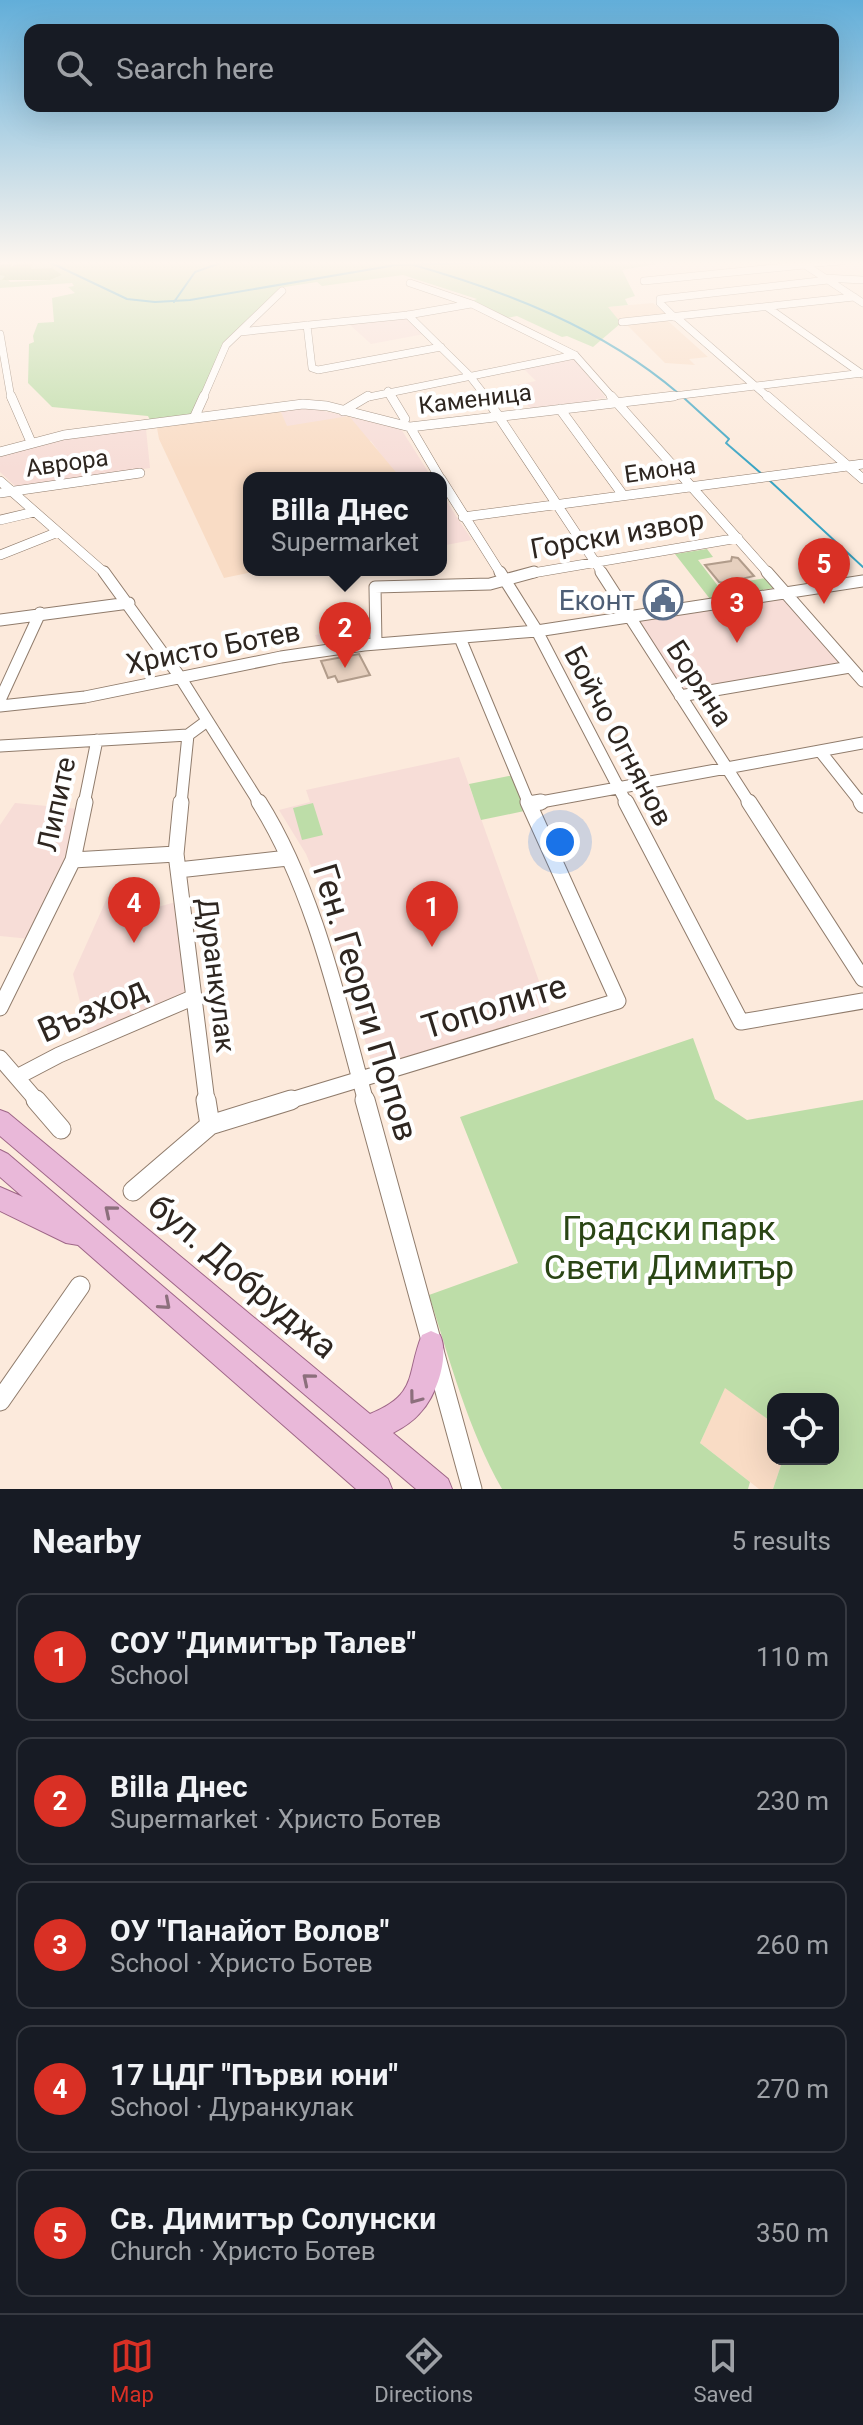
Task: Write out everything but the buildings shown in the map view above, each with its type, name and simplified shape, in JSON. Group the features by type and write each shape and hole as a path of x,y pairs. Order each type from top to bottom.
{"main road":[{"name":"бул. Добруджа","path":"0,1121 438,1489"},
{"path":"0,1162 378,1489"},
{"path":"0,1199 97,1245"},
{"path":"368,1429 395,1420 415,1401 427,1376 431,1344"}],"street":[{"path":"194,418 226,345 240,332 254,330"},
{"path":"308,330 312,368 318,370 441,347"},
{"name":"Боряна","path":"424,330 469,375 501,416 863,979"},
{"path":"525,330 575,355 863,681"},
{"path":"691,330 863,479"},
{"path":"800,330 862,374"},
{"path":"0,334 12,402 31,442"},
{"path":"343,411 360,398 388,391 575,355"},
{"name":"Каменица","path":"0,452 64,435 303,404 408,423 501,416 862,374"},
{"name":"Бойчо Огнянов","path":"388,391 437,472"},
{"path":"0,404 12,402"},
{"path":"560,409 623,495"},
{"name":"Емона","path":"463,517 863,464"},
{"name":"Аврора","path":"6,492 140,473"},
{"name":"Ген. Георги Попов","path":"0,481 6,492 99,566 129,603 264,810 288,858 311,915 360,1081 472,1489"},
{"name":"Бойчо Огнянов","path":"447,489 537,631 741,1022 863,1001"},
{"path":"0,520 34,512"},
{"path":"0,555 58,532"},
{"name":"Горски извор","path":"376,644 375,587 490,584 529,572 738,538"},
{"name":"Христо Ботев","path":"0,706 85,697 281,657 376,644 537,631 863,581"},
{"path":"0,620 129,603"},
{"path":"0,700 40,613"},
{"path":"460,638 529,804 863,743"},
{"path":"680,696 850,667"},
{"path":"0,746 188,735 207,721"},
{"name":"Дуранкулак","path":"188,735 177,862 210,1125"},
{"name":"Липите","path":"0,1008 73,860 97,740"},
{"path":"820,751 863,805"},
{"name":"Тополите","path":"133,1191 210,1125 618,1001 529,804"},
{"path":"73,860 177,862 288,858"},
{"name":"Възход","path":"17,1077 59,1055 192,998"},
{"path":"0,1058 61,1129"},
{"path":"0,1401 80,1286"}],"shaded area":[{"path":"356,330 420,330 424,334 371,344"},
{"path":"632,330 679,330 708,357 689,359 695,365 665,363"},
{"path":"574,359 606,398 596,399 597,402 532,410 510,386 536,381 523,368"},
{"path":"311,408 401,429 428,472 394,472 371,441 286,426 280,410"},
{"path":"280,410 287,426 349,416 396,472 243,472 243,574 224,578 159,439 157,428"},
{"path":"146,429 150,468 16,487 0,472 0,455 49,440"},
{"path":"447,502 456,516 472,540 447,545"},
{"path":"784,598 842,665 684,692 636,622"},
{"path":"370,625 370,637 318,644 315,635"},
{"path":"459,757 550,1012 373,1068 318,883 306,854 279,810 310,802 306,790"},
{"path":"15,803 79,809 70,858 30,939 0,936 0,825"},
{"path":"141,893 143,911 176,902 185,996 89,1038 73,974 108,896"},
{"path":"725,1387 767,1418 767,1465 781,1465 773,1489 759,1489 700,1443"}],"green space":[{"path":"35,330 239,330 224,345 191,415 150,420 148,416 52,407 28,383 29,344 34,342"},
{"path":"548,330 612,330 593,347 567,336"},
{"path":"707,549 713,557 698,560 718,586 766,578 774,588 710,599 675,554"},
{"path":"514,775 529,810 481,820 469,784"},
{"path":"313,803 323,835 302,840 293,808"},
{"name":"Градски парк Свети Димитър","path":"693,1038 715,1099 747,1120 863,1100 863,1489 773,1489 781,1465 839,1465 839,1393 767,1393 767,1419 725,1388 700,1443 750,1482 748,1489 502,1489 469,1419 429,1295 518,1263 460,1117"}],"waterway":[{"path":"584,330 618,349 678,393"},
{"path":"684,398 729,439 726,443 763,475"},
{"path":"769,480 863,567"}],"place":[{"name":"Еконт","path":"663,600"},
{"name":"Св. Димитър Солунски","path":"824,604"},
{"name":"ОУ \"Панайот Волов\"","path":"737,643"},
{"name":"Billa Днес","path":"345,668"},
{"name":"17 ЦДГ \"Първи юни\"","path":"134,943"},
{"name":"СОУ \"Димитър Талев\"","path":"432,947"}]}
